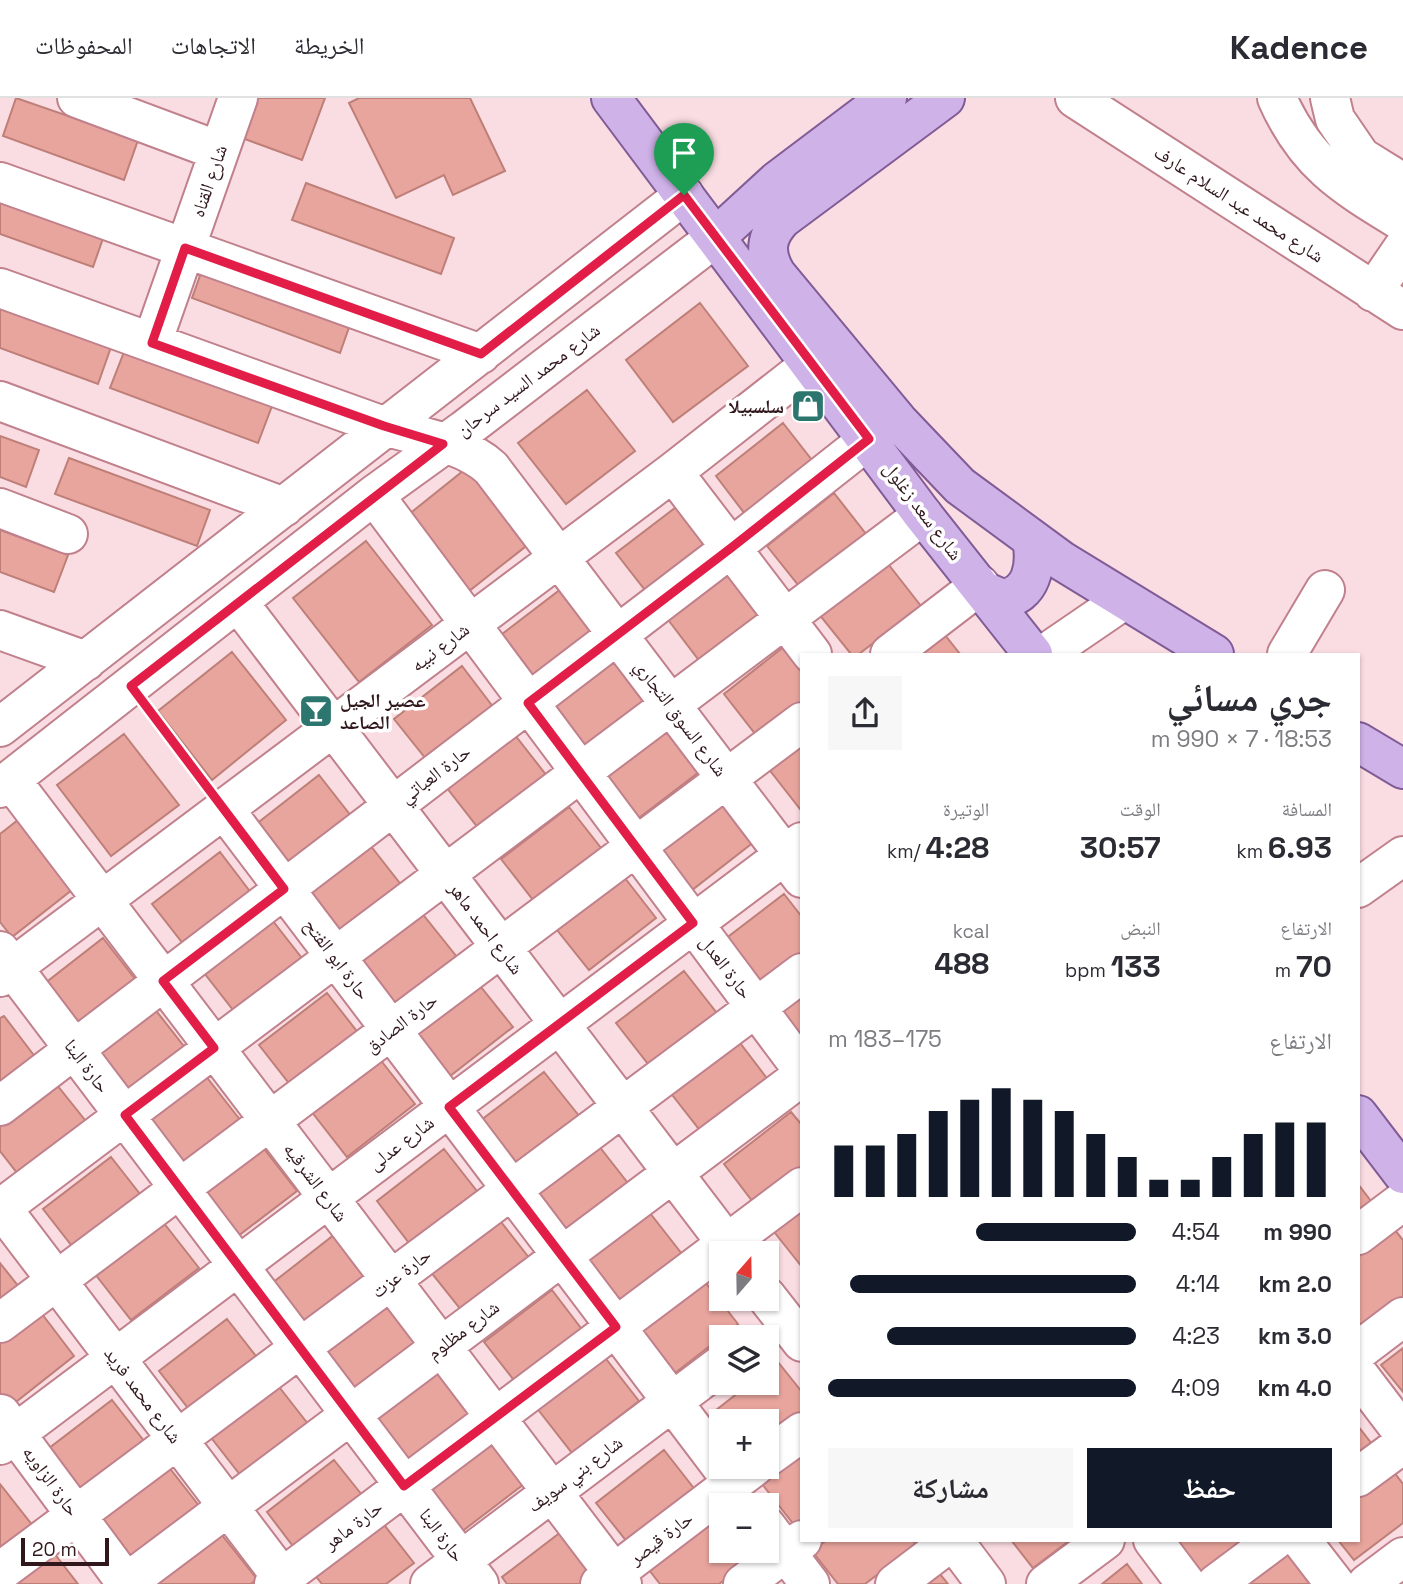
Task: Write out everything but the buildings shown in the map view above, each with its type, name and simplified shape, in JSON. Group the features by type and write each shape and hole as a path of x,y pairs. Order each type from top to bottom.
{"main road":[{"name":"شارع سعد زغلول","path":"945,98 790,212 773,228 768,239 770,263 776,274 938,464 960,486 1032,540 1212,653"},
{"name":"شارع سعد زغلول","path":"615,99 923,514 1032,653"},
{"name":"شارع محمد السيد سرحان","path":"716,237 868,102"},
{"path":"983,588 1003,599 1021,593 1034,568 1032,540"},
{"path":"1360,743 1403,769"},
{"path":"1360,1120 1403,1174"}],"street":[{"path":"77,98 219,151"},
{"name":"شارع القناه","path":"152,343 238,98"},
{"name":"شارع محمد عبد السلام عارف","path":"1075,98 1388,301"},
{"path":"1277,98 1300,142 1320,165 1403,183"},
{"path":"1329,98 1352,171 1403,222"},
{"path":"0,182 481,354"},
{"path":"0,727 684,195"},
{"name":"شارع محمد السيد سرحان","path":"5,784 374,495 716,237"},
{"path":"1388,301 1403,247"},
{"name":"شارع السوق التجاري","path":"0,288 384,426 473,454 491,468 727,778 796,858"},
{"name":"شارع نبيه","path":"4,965 103,900 560,558 811,364"},
{"path":"0,401 284,507"},
{"name":"حارة العباتي","path":"0,1105 731,548 869,439"},
{"path":"673,472 811,653"},
{"name":"حارة العدل","path":"374,495 800,1066"},
{"path":"0,508 68,534"},
{"path":"1,1208 923,514"},
{"path":"891,653 983,588"},
{"path":"1288,653 1325,590"},
{"path":"1046,653 1124,600"},
{"name":"شارع احمد ماهر","path":"237,602 725,1241"},
{"path":"0,630 86,661"},
{"name":"حارة الصادق","path":"0,1323 800,723"},
{"name":"شارع الشرقيه","path":"5,784 103,900 552,1492 612,1580"},
{"name":"حارة ابو الفتح","path":"224,809 672,1401 709,1445"},
{"path":"1360,887 1403,856"},
{"name":"شارع عدلى","path":"5,1430 115,1358 693,923 796,858"},
{"name":"حارة البنا","path":"4,965 125,1115 470,1572"},
{"name":"حارة عزت","path":"0,1572 800,974"},
{"name":"شارع مظلوم","path":"126,1584 800,1077"},
{"name":"حارة ماهر","path":"738,1241 800,1189"},
{"path":"1360,1233 1403,1201"},
{"name":"شارع محمد فريد","path":"1,1208 228,1507 281,1582"},
{"name":"حارة ماهر","path":"281,1582 495,1417 616,1327 709,1263"},
{"path":"1360,1349 1403,1317"},
{"name":"شارع بني سويف","path":"430,1584 470,1572 552,1492 709,1374"},
{"path":"1360,1377 1403,1433"},
{"name":"حارة الزاويه","path":"5,1430 76,1515 126,1584"},
{"path":"779,1449 800,1433"},
{"path":"1360,1476 1403,1444"},
{"name":"حارة قيصر","path":"612,1580 734,1479"},
{"path":"743,1584 785,1539 810,1584"},
{"path":"895,1584 950,1542"},
{"path":"954,1542 986,1584"},
{"path":"1046,1584 1102,1542"},
{"path":"1154,1542 1186,1584"},
{"path":"1216,1584 1272,1542"},
{"path":"1303,1542 1335,1584"},
{"path":"1367,1584 1403,1557"}],"path":[{"path":"131,686 224,809"}],"place":[{"name":"سلسبيلا","path":"808,406"},
{"name":"عصير الجيل الصاعد","path":"316,711"}],"route":[{"path":"684,195 869,439 528,703 693,923 449,1107 616,1327 404,1486 125,1115 214,1048 163,981 284,889 131,686 443,444 384,426 152,343 185,248 481,354 684,195"}]}
